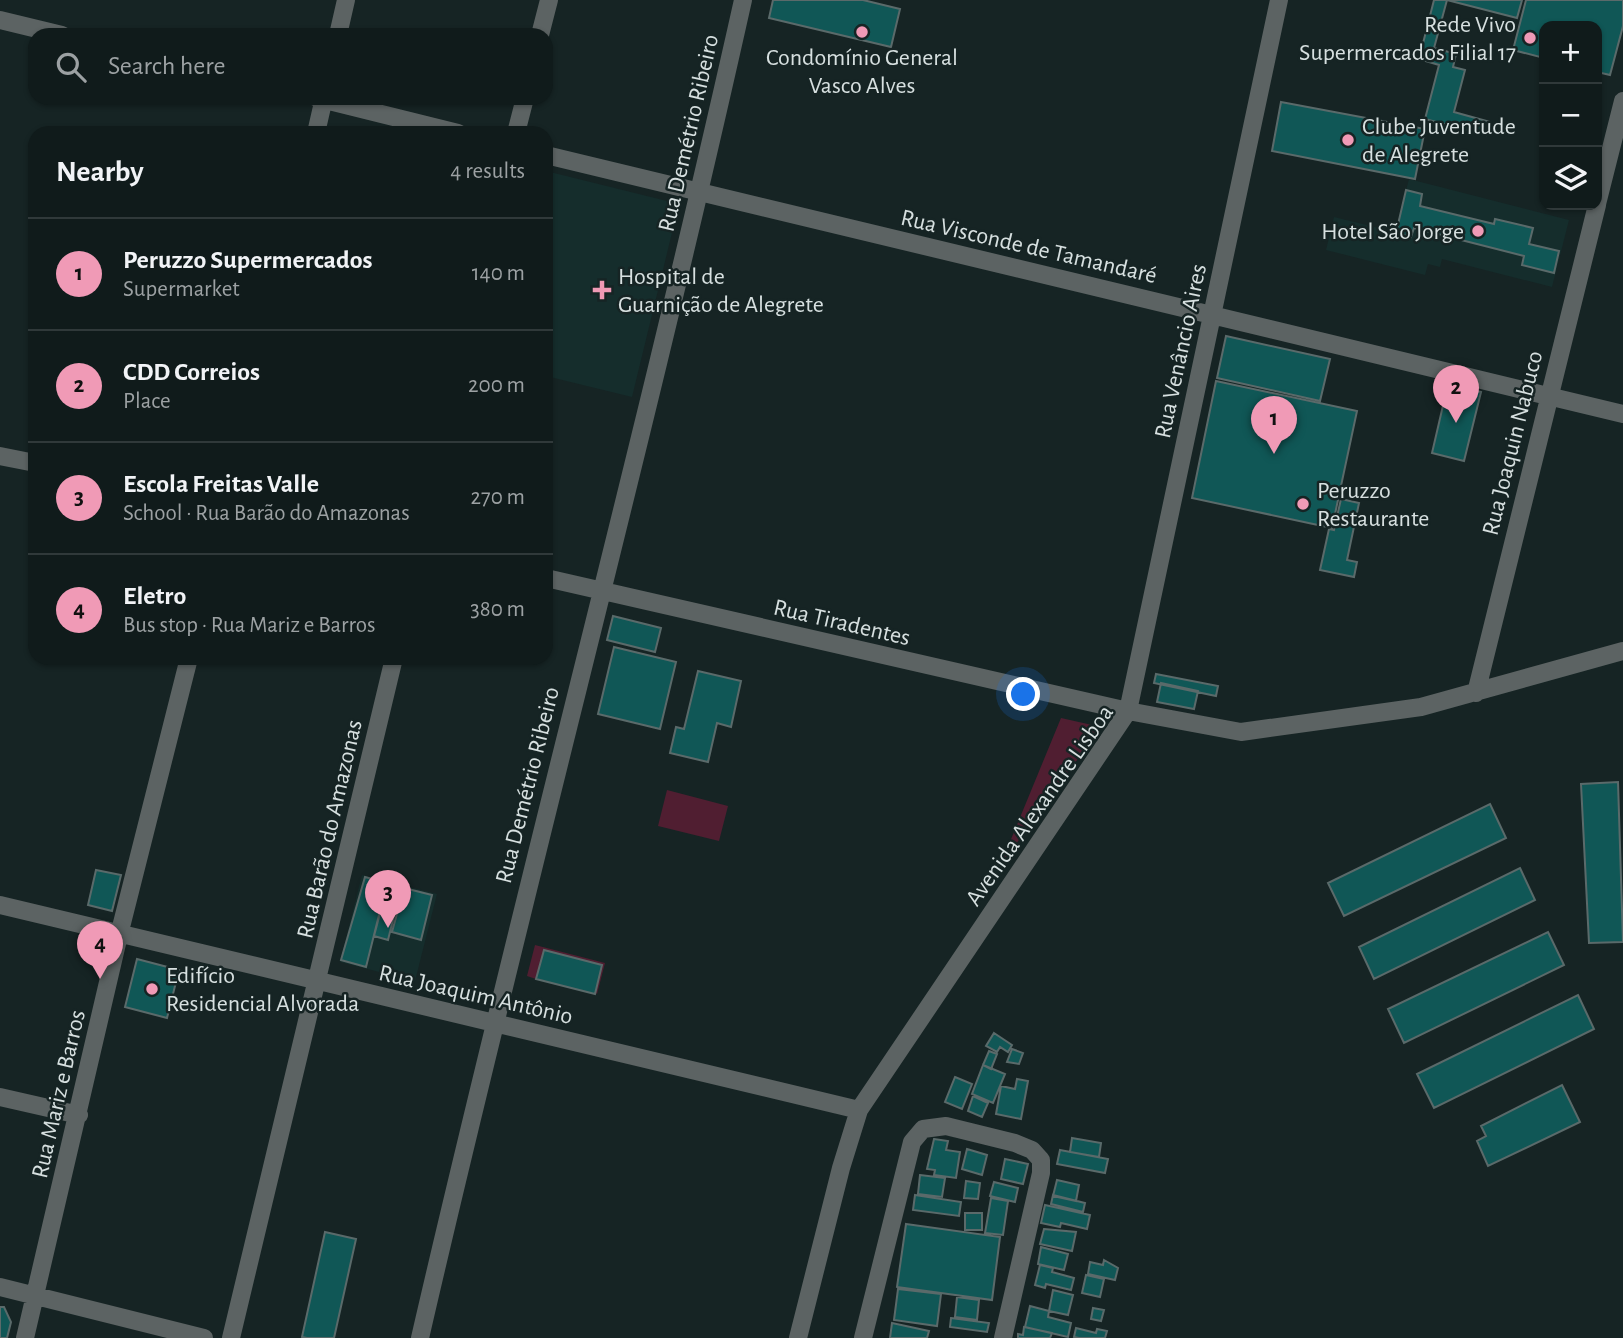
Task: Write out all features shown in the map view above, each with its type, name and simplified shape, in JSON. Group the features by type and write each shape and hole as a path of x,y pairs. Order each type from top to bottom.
{"street":[{"path":"340,28 346,0"},
{"path":"542,28 549,0"},
{"name":"Rua Demétrio Ribeiro","path":"420,1338 493,1023 700,192 744,0"},
{"name":"Rua Venâncio Aires","path":"1128,711 1279,0"},
{"path":"0,20 33,28"},
{"name":"Rua Joaquin Nabuco","path":"1602,184 1623,101"},
{"path":"317,126 320,105"},
{"path":"345,105 430,126"},
{"path":"518,126 523,105"},
{"name":"Rua Visconde de Tamandaré","path":"553,157 1623,414"},
{"name":"Rua Joaquin Nabuco","path":"1476,693 1595,210"},
{"path":"0,456 28,462"},
{"name":"Rua Tiradentes","path":"553,580 1128,711"},
{"name":"Avenida Alexandre Lisboa","path":"798,1338 841,1168 859,1110 1128,711 1241,732 1421,707 1623,651"},
{"name":"Rua Mariz e Barros","path":"25,1338 119,935 187,665"},
{"name":"Rua Barão do Amazonas","path":"231,1338 392,665"},
{"name":"Rua Joaquim Antônio","path":"0,905 859,1110"},
{"path":"0,1097 79,1115"},
{"path":"863,1338 912,1142 923,1129 946,1126 1015,1143 1032,1150 1041,1160 1041,1173 1003,1338"},
{"path":"0,1287 204,1338"}],"shaded area":[{"name":"Hospital de Guarnição de Alegrete","path":"553,173 679,204 632,397 553,378"},
{"path":"1409,179 1569,220 1552,287 1442,259 1440,267 1428,264 1425,275 1326,250 1334,217 1395,232"},
{"path":"1061,718 1101,727 1000,866"},
{"path":"667,790 728,806 719,841 658,826"},
{"path":"362,875 437,894 415,981 340,962"},
{"path":"535,945 605,963 597,994 544,950 536,979 527,976"}],"building":[{"name":"Condomínio General Vasco Alves","path":"773,0 863,0 900,9 891,47 769,18"},
{"path":"1434,0 1447,0 1434,48 1456,54 1453,67 1465,70 1454,112 1490,122 1486,135 1425,119 1439,65 1419,59"},
{"path":"1447,0 1522,0 1517,18"},
{"name":"Rede Vivo Supermercados Filial 17","path":"1526,0 1623,0 1623,26 1610,75 1602,73 1602,21 1539,21 1539,57 1513,50"},
{"name":"Clube Juventude de Alegrete","path":"1281,102 1425,129 1415,179 1272,151"},
{"name":"Hotel São Jorge","path":"1406,190 1422,194 1420,206 1494,224 1495,219 1533,228 1529,244 1559,251 1554,273 1522,265 1524,256 1414,228 1411,237 1396,233"},
{"path":"1226,336 1330,359 1320,401 1217,378"},
{"path":"1216,381 1357,411 1332,528 1192,498"},
{"path":"1448,384 1481,392 1464,461 1432,453"},
{"path":"1341,499 1359,503 1347,560 1357,562 1354,577 1320,570 1329,529 1334,530"},
{"path":"613,616 661,628 655,652 607,640"},
{"path":"614,647 676,662 660,729 598,714"},
{"path":"698,671 741,681 731,727 717,723 708,762 670,753 676,727 684,729"},
{"path":"1156,674 1218,686 1216,696 1154,683"},
{"path":"1161,683 1198,691 1194,709 1157,702"},
{"path":"1618,782 1623,942 1589,943 1581,784"},
{"path":"1490,804 1506,838 1344,916 1328,883"},
{"path":"1520,868 1535,900 1374,979 1359,947"},
{"path":"96,870 121,875 112,911 88,905"},
{"path":"365,877 387,883 366,967 341,960"},
{"path":"388,883 401,887 388,940 374,936"},
{"path":"404,888 432,895 421,940 392,932"},
{"path":"1548,932 1564,965 1404,1043 1388,1009"},
{"path":"544,950 602,965 595,994 536,979"},
{"name":"Edifício Residencial Alvorada","path":"137,959 179,970 167,1018 125,1007"},
{"path":"1578,995 1594,1029 1434,1108 1417,1074"},
{"path":"994,1033 1012,1045 1008,1052 1000,1047 997,1052 986,1046"},
{"path":"1012,1049 1023,1053 1019,1064 1007,1062"},
{"path":"989,1051 997,1054 991,1069 983,1065"},
{"path":"983,1065 1005,1074 993,1103 972,1094"},
{"path":"955,1077 972,1084 962,1109 945,1102"},
{"path":"1017,1079 1028,1081 1021,1119 996,1114 1001,1086 1015,1089"},
{"path":"1562,1085 1580,1122 1488,1166 1477,1141 1486,1136 1481,1126"},
{"path":"973,1096 988,1103 982,1117 968,1111"},
{"path":"1072,1138 1101,1143 1099,1157 1070,1152"},
{"path":"934,1139 948,1141 946,1150 960,1152 956,1178 934,1175 935,1170 927,1169"},
{"path":"967,1149 987,1155 982,1175 962,1169"},
{"path":"1060,1150 1108,1159 1105,1173 1057,1164"},
{"path":"1005,1159 1028,1164 1023,1184 1001,1179"},
{"path":"920,1175 945,1178 942,1197 918,1194"},
{"path":"1057,1180 1079,1185 1076,1201 1053,1196"},
{"path":"966,1181 980,1183 978,1199 964,1198"},
{"path":"994,1182 1018,1188 1015,1202 990,1196"},
{"path":"915,1195 961,1202 959,1216 913,1210"},
{"path":"1053,1195 1085,1203 1083,1212 1051,1204"},
{"path":"991,1198 1008,1201 1003,1235 985,1233"},
{"path":"1045,1205 1090,1215 1087,1229 1061,1223 1060,1227 1041,1223"},
{"path":"965,1213 982,1213 982,1230 965,1230"},
{"path":"906,1224 1000,1237 992,1300 897,1287"},
{"path":"1044,1229 1076,1232 1072,1251 1040,1244"},
{"path":"325,1232 356,1239 334,1338 307,1338 302,1337"},
{"path":"1041,1247 1068,1254 1064,1270 1038,1264"},
{"path":"1104,1260 1118,1268 1115,1280 1088,1274 1090,1262 1103,1265"},
{"path":"1040,1265 1053,1268 1052,1272 1074,1278 1071,1290 1046,1284 1045,1288 1035,1285"},
{"path":"1086,1275 1104,1279 1100,1297 1082,1293"},
{"path":"898,1289 941,1294 937,1326 894,1320"},
{"path":"1053,1290 1073,1295 1068,1315 1049,1311"},
{"path":"957,1297 979,1300 977,1320 955,1317"},
{"path":"1030,1306 1049,1311 1048,1317 1071,1323 1068,1337 1025,1327"},
{"path":"0,1307 4,1307 11,1322 7,1338 0,1338"},
{"path":"1093,1308 1104,1310 1101,1321 1091,1319"},
{"path":"951,1318 989,1323 987,1332 950,1327"},
{"path":"892,1323 929,1331 927,1338 890,1338"},
{"path":"1024,1327 1052,1333 1050,1338 1018,1338 1018,1334 1023,1335"},
{"path":"1076,1328 1096,1333 1097,1329 1107,1331 1105,1338 1079,1338 1074,1337"}],"place":[{"name":"Condomínio General Vasco Alves","path":"862,32"},
{"name":"Rede Vivo Supermercados Filial 17","path":"1530,38"},
{"name":"Clube Juventude de Alegrete","path":"1348,140"},
{"name":"Hotel São Jorge","path":"1478,231"},
{"name":"Hospital de Guarnição de Alegrete","path":"602,290"},
{"name":"CDD Correios","path":"1456,423"},
{"name":"Peruzzo Supermercados","path":"1274,454"},
{"name":"Peruzzo Restaurante","path":"1303,504"},
{"name":"Escola Freitas Valle","path":"388,928"},
{"name":"Eletro","path":"100,979"},
{"name":"Edifício Residencial Alvorada","path":"152,989"}]}
